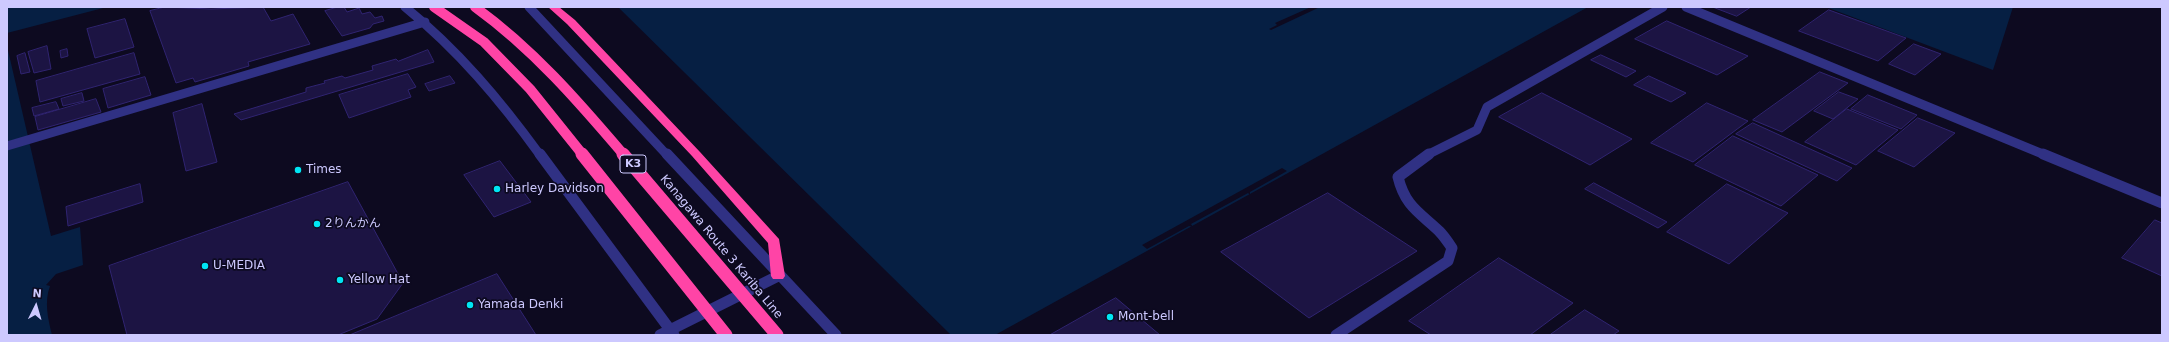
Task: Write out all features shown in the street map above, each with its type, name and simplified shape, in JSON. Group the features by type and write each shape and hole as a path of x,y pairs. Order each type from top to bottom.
{"highway":[{"name":"K3","path":"434,7 484,42 530,89 726,335"},
{"name":"Kanagawa Route 3 Kariba Line","path":"475,7 513,36 568,89 777,335"},
{"path":"553,7 571,22 696,154 774,242 778,276"}],"street":[{"path":"405,7 425,22 482,81 530,139 668,333 778,276"},
{"path":"529,7 778,276 836,335"},
{"path":"1336,335 1448,261 1452,248 1439,231 1413,210 1405,200 1400,189 1398,177 1427,155 1477,130 1487,107 1663,7"},
{"path":"1686,7 2162,203"},
{"path":"7,146 425,22"}],"water":[{"path":"7,7 107,7 7,33"},
{"path":"618,7 1588,7 995,335 951,335"},
{"path":"1826,7 2013,7 1993,70"},
{"path":"7,46 51,236 80,227 83,265 56,274 46,285 50,286 47,304 52,335 7,335"}],"pier":[{"path":"1311,7 1320,7 1271,30 1269,29 1277,25 1275,23"},
{"path":"1282,168 1287,171 1250,192 1250,195 1248,193 1191,224 1193,227 1189,226 1147,249 1142,245"}],"building":[{"path":"165,7 211,9 263,7 271,21 293,14 310,44 248,62 249,66 195,82 193,78 176,83 150,11"},
{"path":"338,7 344,7 347,12 359,8 362,14 370,12 375,18 382,16 384,21 373,24 370,28 342,36 325,11"},
{"path":"1713,7 1751,7 1737,16"},
{"path":"1829,10 1906,38 1878,61 1799,31"},
{"path":"125,19 134,47 95,58 87,29"},
{"path":"1667,21 1748,56 1717,75 1635,39"},
{"path":"1914,44 1941,54 1915,75 1889,64"},
{"path":"47,46 51,69 34,73 28,52"},
{"path":"67,49 68,56 61,58 60,51"},
{"path":"428,50 434,62 241,120 234,114 306,92 306,88 325,83 324,81 342,76 345,78 373,70 372,66 396,59 398,61"},
{"path":"25,53 30,72 21,74 17,56"},
{"path":"134,53 140,74 40,102 36,81"},
{"path":"1601,55 1636,71 1626,77 1591,60"},
{"path":"1820,72 1848,83 1782,132 1753,120"},
{"path":"408,74 416,87 408,90 411,97 349,118 339,95"},
{"path":"450,76 455,83 429,91 425,84"},
{"path":"1649,76 1686,93 1671,102 1634,85"},
{"path":"145,77 151,95 108,108 103,89"},
{"path":"1839,92 1858,99 1833,119 1814,111"},
{"path":"82,93 84,101 63,106 61,99"},
{"path":"1542,93 1632,139 1590,165 1499,117"},
{"path":"1868,95 1917,115 1901,129 1851,109"},
{"path":"96,99 101,112 38,130 35,117"},
{"path":"56,102 59,109 34,116 32,108"},
{"path":"1707,103 1748,121 1693,162 1651,143"},
{"path":"202,104 217,162 186,171 173,113"},
{"path":"1847,109 1898,130 1856,165 1805,142"},
{"path":"1918,118 1955,133 1914,167 1878,151"},
{"path":"1753,123 1852,168 1837,181 1736,134"},
{"path":"1733,136 1818,175 1781,206 1695,165"},
{"name":"Harley Davidson","path":"500,161 531,202 494,217 464,175"},
{"path":"348,182 403,283 377,319 338,335 127,335 109,266"},
{"path":"1594,183 1667,222 1658,228 1585,189"},
{"path":"140,184 143,202 68,226 66,207"},
{"path":"1727,184 1788,213 1729,264 1667,232"},
{"path":"1328,193 1417,251 1309,318 1221,252"},
{"path":"2155,220 2162,223 2162,276 2122,258"},
{"path":"1499,258 1573,303 1530,335 1431,335 1409,321"},
{"name":"Yamada Denki","path":"497,274 536,335 350,335"},
{"name":"Mont-bell","path":"1116,298 1160,335 1050,335"},
{"path":"1585,310 1619,331 1613,335 1550,335"}],"place":[{"name":"Times","path":"298,170"},
{"name":"Harley Davidson","path":"497,189"},
{"name":"2りんかん","path":"317,224"},
{"name":"U-MEDIA","path":"205,266"},
{"name":"Yellow Hat","path":"340,280"},
{"name":"Yamada Denki","path":"470,305"},
{"name":"Mont-bell","path":"1110,317"}]}
